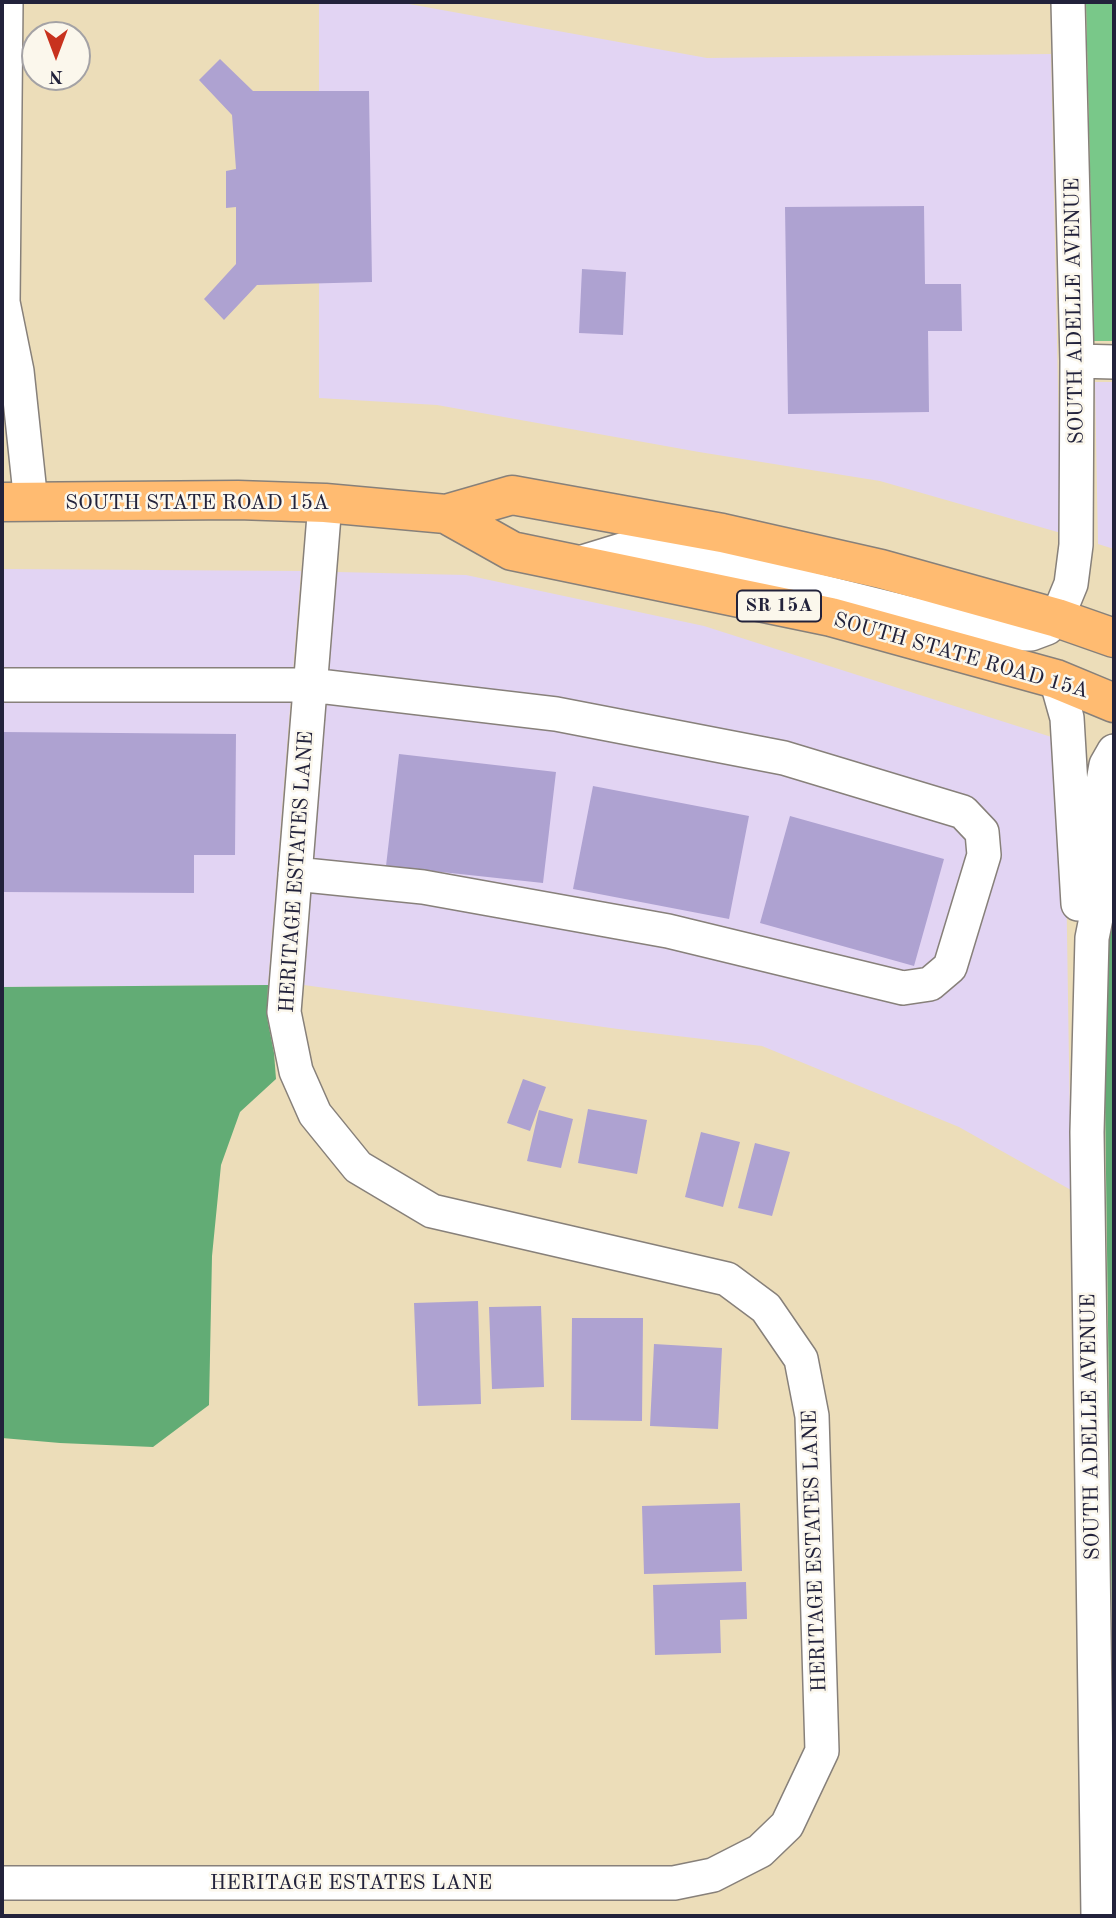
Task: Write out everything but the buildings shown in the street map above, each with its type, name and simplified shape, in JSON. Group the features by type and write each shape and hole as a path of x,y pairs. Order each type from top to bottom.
{"highway":[{"name":"SOUTH STATE ROAD 15A","path":"16,502 238,500 325,503 446,514 512,495 722,533 842,560 1057,618 1114,638"},
{"name":"SOUTH STATE ROAD 15A","path":"446,514 512,551 831,617 1056,679 1114,703"}],"street":[{"path":"6,2 3,302 18,371 16,502"},
{"name":"SOUTH ADELLE AVENUE","path":"1057,618 1070,584 1076,545 1077,361 1068,2"},
{"path":"1077,361 1114,362"},
{"name":"HERITAGE ESTATES LANE","path":"2,1883 674,1883 713,1875 760,1851 787,1825 822,1751 813,1416 801,1359 766,1308 727,1279 432,1211 358,1167 315,1114 296,1071 284,1012 325,503"},
{"path":"576,565 625,549 715,565 993,634 1031,634 1047,628 1057,618"},
{"name":"SOUTH ADELLE AVENUE","path":"1056,679 1068,719 1079,912 1092,938"},
{"path":"5,685 310,685 556,714 784,758 963,812 982,832 984,855 950,967 930,984 903,988 668,931 423,887 295,874"},
{"name":"SOUTH ADELLE AVENUE","path":"1098,1916 1101,1133 1092,938 1096,918 1101,793 1106,765 1114,751"}],"shaded area":[{"path":"319,2 398,2 707,58 1051,54 1061,533 880,481 437,405 319,398"},
{"path":"1095,382 1114,382 1114,549 1098,544"},
{"path":"2,569 301,571 268,985 2,987"},
{"path":"337,572 466,575 704,626 1064,741 1071,1190 959,1127 762,1046 618,1029 304,985"}],"green space":[{"path":"1086,2 1114,2 1114,341 1094,341"},
{"path":"1114,762 1114,1781 1101,793"},
{"path":"268,985 267,1017 276,1079 240,1112 221,1165 212,1256 209,1405 153,1447 2,1438 2,987"}]}
